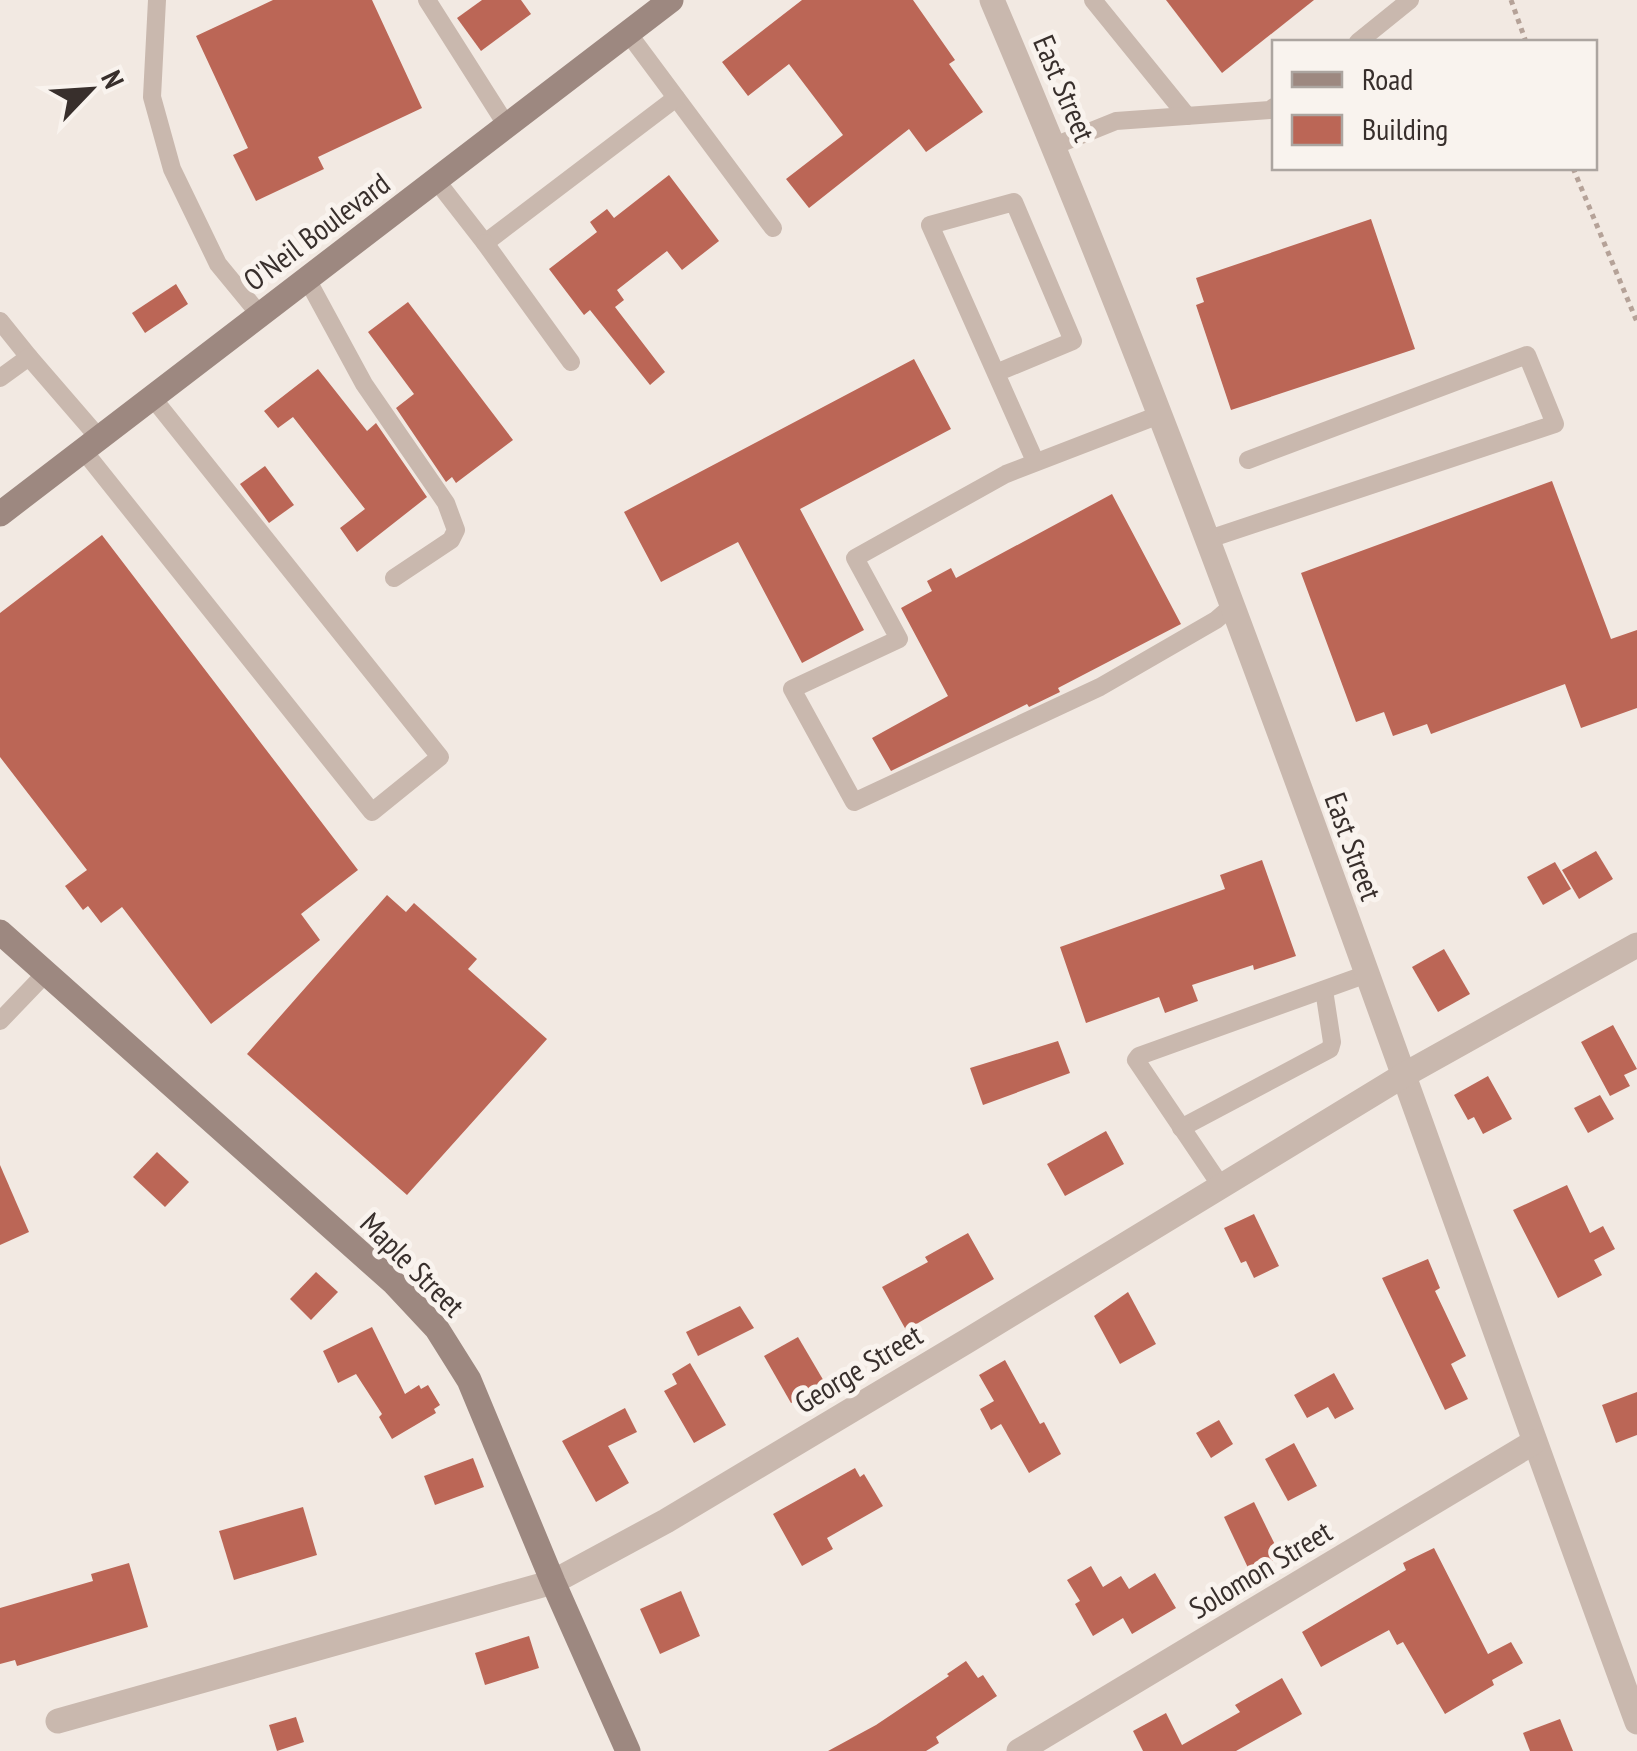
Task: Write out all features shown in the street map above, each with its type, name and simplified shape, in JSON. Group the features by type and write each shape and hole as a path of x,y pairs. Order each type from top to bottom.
{"main road":[{"name":"O'Neil Boulevard","path":"0,514 671,0"},
{"name":"Maple Street","path":"0,932 394,1283 437,1329 470,1380 628,1751"}],"street":[{"name":"East Street","path":"992,0 1054,146 1232,607 1637,1722"},
{"name":"George Street","path":"58,1721 554,1582 666,1521 1404,1075 1637,945"},
{"name":"Solomon Street","path":"1019,1751 1534,1442"}],"lane":[{"path":"157,0 152,98 172,169 218,264 260,315"},
{"path":"427,0 507,126"},
{"path":"1093,0 1187,116"},
{"path":"1360,40 1410,0"},
{"path":"628,33 774,228"},
{"path":"485,242 676,98"},
{"path":"1054,146 1116,121 1272,108"},
{"path":"436,180 571,362"},
{"path":"996,373 1073,342 1014,202 930,225 1035,461"},
{"path":"307,279 364,384 446,503 456,530 451,540 394,578"},
{"path":"0,321 372,812 440,757 152,397"},
{"path":"1206,540 1555,424 1527,355 1248,460"},
{"path":"0,378 28,357"},
{"path":"1159,415 1006,474 856,558 898,639 792,690 854,802 1100,687 1232,607"},
{"path":"0,1021 46,972"},
{"path":"1222,1186 1136,1060 1366,974"},
{"path":"1181,1128 1330,1048 1324,990"}],"path":[{"path":"1510,0 1525,40"},
{"path":"1574,170 1637,322"}],"building":[{"path":"273,0 372,0 422,108 318,157 324,169 256,201 233,155 248,148 196,36"},
{"path":"482,0 521,0 531,14 481,51 457,18"},
{"path":"802,0 913,0 955,60 949,64 983,112 926,152 909,129 809,208 786,179 843,135 789,64 748,96 722,62"},
{"path":"1166,0 1314,0 1222,73"},
{"path":"669,175 719,241 682,270 667,251 617,290 624,300 615,307 665,372 650,385 590,310 584,315 549,269 597,232 590,222 607,209 614,218"},
{"path":"1371,219 1415,349 1231,410 1196,305 1204,302 1196,278"},
{"path":"176,284 188,304 145,333 132,313"},
{"path":"408,302 513,440 456,483 452,477 446,482 396,408 414,394 368,332"},
{"path":"914,359 951,429 800,509 864,630 802,663 738,542 661,582 624,512"},
{"path":"318,369 367,431 376,423 427,497 357,552 340,528 365,509 293,417 278,428 264,411"},
{"path":"265,466 294,505 269,523 240,484"},
{"path":"1552,481 1611,639 1637,630 1637,708 1581,728 1565,684 1431,734 1427,724 1393,736 1384,712 1356,722 1301,573"},
{"path":"1112,494 1181,624 1058,688 1060,692 1029,707 1027,704 891,771 872,738 948,696 901,608 932,591 927,581 951,568 956,578"},
{"path":"102,535 358,870 301,914 320,940 211,1024 122,907 101,923 88,906 83,910 65,886 87,870 0,757 0,613"},
{"path":"1596,851 1613,879 1579,899 1562,870"},
{"path":"1262,860 1296,956 1192,985 1198,1001 1165,1013 1159,997 1086,1023 1060,947 1225,889 1220,875"},
{"path":"1555,862 1571,889 1543,905 1527,877"},
{"path":"387,895 406,912 414,903 477,959 468,969 547,1039 407,1195 247,1054"},
{"path":"1444,949 1470,994 1438,1012 1412,967"},
{"path":"1613,1025 1637,1069 1624,1075 1630,1086 1610,1096 1581,1042"},
{"path":"1058,1041 1070,1073 983,1105 970,1068"},
{"path":"1488,1076 1512,1119 1483,1134 1474,1117 1468,1120 1454,1095"},
{"path":"1600,1095 1614,1119 1588,1133 1574,1108"},
{"path":"1106,1131 1124,1164 1065,1196 1047,1164"},
{"path":"157,1152 189,1182 165,1207 133,1177"},
{"path":"0,1165 29,1232 0,1245"},
{"path":"1567,1185 1590,1233 1603,1226 1615,1249 1594,1260 1602,1275 1558,1298 1513,1210"},
{"path":"1254,1214 1279,1266 1254,1278 1246,1261 1241,1263 1224,1228"},
{"path":"968,1233 994,1279 906,1330 882,1287 928,1262 925,1257"},
{"path":"1428,1259 1440,1288 1435,1291 1466,1356 1451,1364 1468,1399 1445,1410 1382,1278"},
{"path":"316,1272 338,1292 311,1320 290,1299"},
{"path":"1128,1292 1156,1344 1120,1364 1094,1316"},
{"path":"740,1306 754,1328 698,1356 686,1332"},
{"path":"372,1327 405,1394 419,1385 421,1389 428,1385 440,1405 434,1409 436,1413 392,1439 379,1417 382,1414 356,1374 338,1383 323,1351"},
{"path":"798,1337 825,1383 791,1403 764,1356"},
{"path":"1005,1360 1061,1454 1029,1473 1001,1424 991,1430 980,1409 994,1401 979,1375"},
{"path":"690,1363 726,1425 694,1443 664,1391 677,1384 672,1374"},
{"path":"1334,1373 1354,1409 1335,1419 1328,1407 1307,1418 1294,1395"},
{"path":"1637,1392 1637,1435 1616,1443 1602,1405"},
{"path":"625,1408 637,1432 608,1446 629,1483 596,1502 562,1441"},
{"path":"1219,1420 1233,1444 1211,1458 1196,1433"},
{"path":"1294,1443 1317,1486 1288,1501 1265,1459"},
{"path":"473,1458 484,1487 435,1505 424,1476"},
{"path":"855,1468 860,1477 864,1474 883,1506 827,1538 833,1549 802,1566 773,1514"},
{"path":"1254,1502 1281,1557 1250,1572 1224,1517"},
{"path":"303,1507 317,1555 234,1580 219,1531"},
{"path":"1434,1548 1488,1654 1511,1642 1523,1663 1445,1714 1403,1642 1397,1645 1389,1630 1321,1667 1302,1632 1406,1570 1403,1563"},
{"path":"129,1563 148,1627 17,1666 15,1660 0,1664 0,1608 93,1581 91,1574"},
{"path":"1091,1566 1103,1587 1121,1576 1129,1589 1155,1573 1176,1608 1132,1634 1123,1618 1093,1636 1067,1580"},
{"path":"681,1591 700,1636 660,1654 640,1609"},
{"path":"529,1636 539,1668 485,1685 475,1653"},
{"path":"966,1661 978,1678 983,1675 997,1696 936,1737 939,1743 926,1751 828,1751 876,1725"},
{"path":"1282,1678 1302,1714 1236,1751 1143,1751 1133,1731 1166,1713 1182,1745 1240,1712 1235,1705"},
{"path":"296,1717 304,1742 277,1751 269,1725"},
{"path":"1560,1719 1573,1751 1530,1751 1523,1733"}]}
